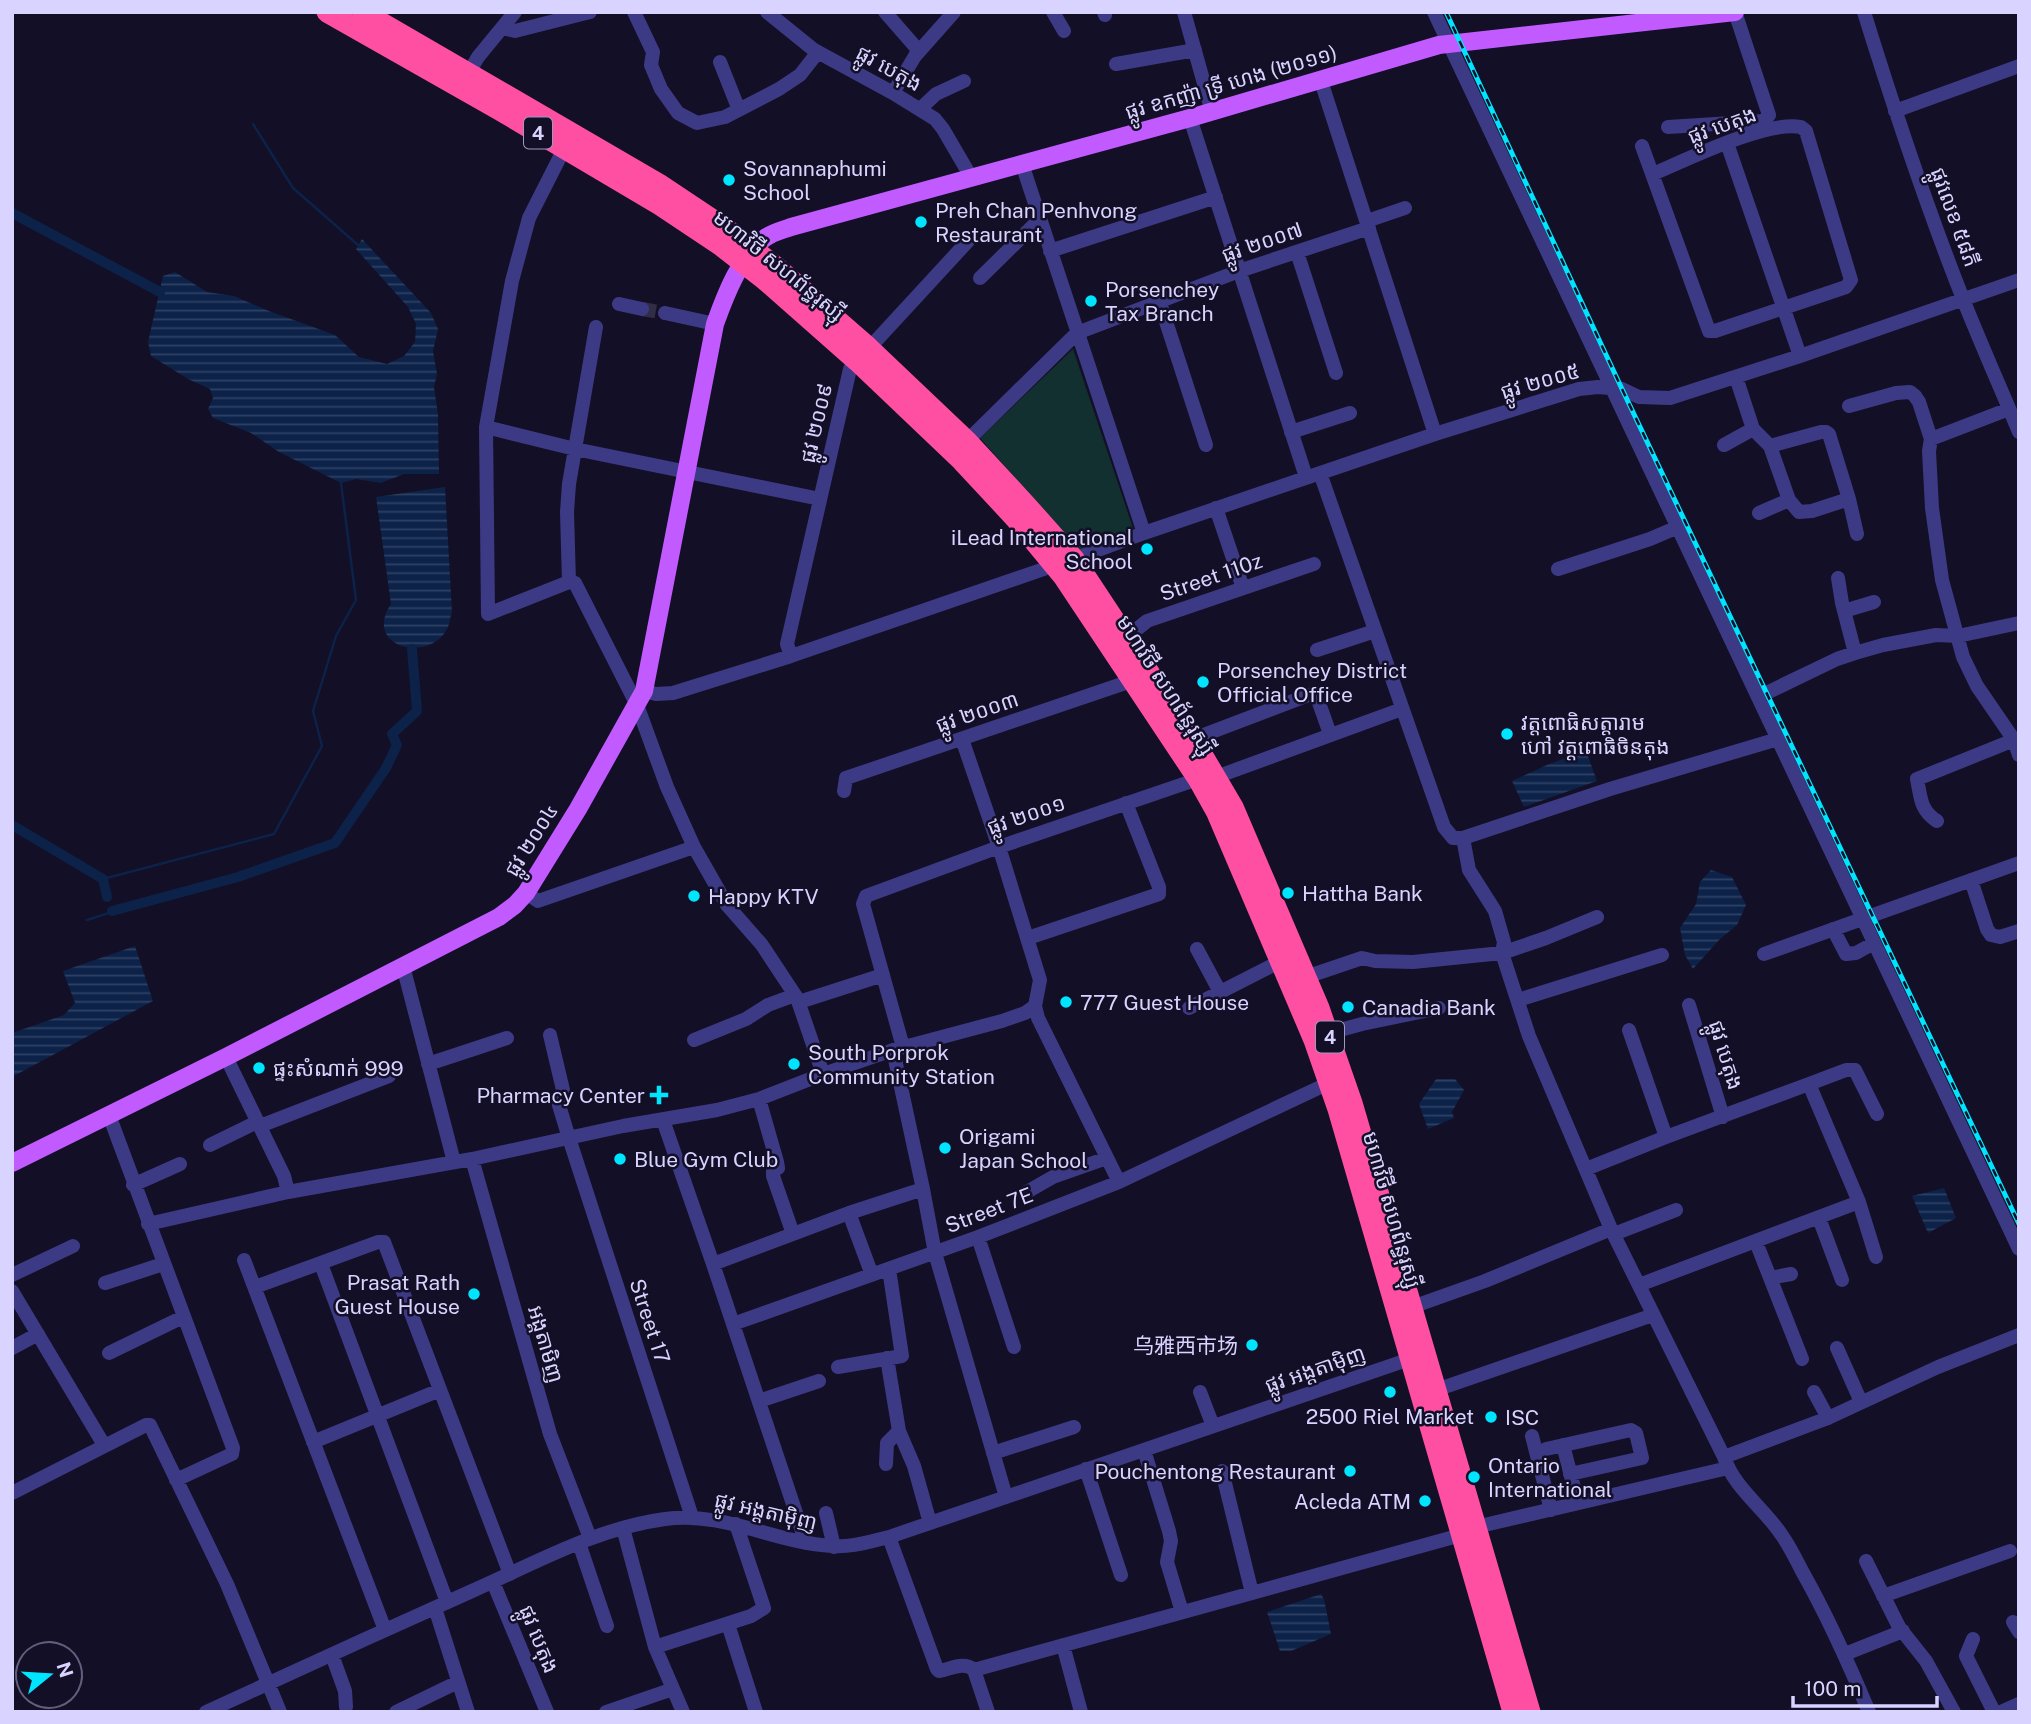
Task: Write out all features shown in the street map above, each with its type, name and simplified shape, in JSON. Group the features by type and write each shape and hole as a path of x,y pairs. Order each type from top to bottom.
{"highway":[{"name":"មហាវិថី សហព័ន្ធរុស្ស៊ី","path":"327,12 667,189 728,230 749,256 967,441 1126,638 1193,739 1217,813 1281,961 1311,1011 1329,1033 1352,1103 1410,1359 1530,1712"},
{"name":"មហាវិថី សហព័ន្ធរុស្ស៊ី","path":"363,12 564,149 749,256"},
{"name":"មហាវិថី សហព័ន្ធរុស្ស៊ី","path":"863,354 1015,518 1063,561 1134,680 1207,778 1233,807 1306,977 1311,1011 1329,1083 1383,1238 1412,1307 1436,1390 1513,1712"}],"main road":[{"name":"ផ្លូវ ឧកញ៉ា ទ្រី ហេង (២០១១)","path":"749,256 765,238 791,227 1212,112 1420,50 1626,18 1735,12"},
{"name":"ផ្លូវ ២០០៤","path":"12,1163 499,917 526,893 578,809 641,698 715,324 730,285 749,256"}],"street":[{"path":"464,81 478,57 516,12"},
{"path":"502,28 516,32 590,12"},
{"path":"634,12 653,52 651,65 661,89 678,113 696,123 725,117 779,89 800,75 818,52"},
{"path":"886,12 919,51"},
{"path":"892,93 919,51 954,12"},
{"path":"1052,12 1064,31"},
{"path":"1184,12 1212,112"},
{"path":"1668,127 1768,119 1769,115 1735,12"},
{"name":"ផ្លូវលេខ ៥៨ភី","path":"1864,12 1929,208 1963,300 2019,432"},
{"path":"1438,14 1449,44 2019,1249"},
{"name":"ផ្លូវ បេតុង","path":"775,15 818,52 935,120 971,177"},
{"path":"1115,64 1195,50"},
{"path":"720,62 739,110"},
{"path":"1895,111 2019,66"},
{"path":"920,109 936,94 964,81"},
{"path":"1321,81 1436,433"},
{"path":"1190,118 1291,432 1313,475 1374,631 1444,827 1453,838 1463,838 1610,789 1778,740"},
{"name":"ផ្លូវ បេតុង","path":"1653,174 1727,142 1775,128 1796,125 1806,131 1851,280 1846,287 1782,308"},
{"path":"1727,142 1800,356"},
{"path":"1642,146 1709,331 1782,308"},
{"path":"564,149 529,218 512,281 486,427 488,614 569,582 575,583 641,698 667,786 694,847 727,905 762,945 797,998 823,1074"},
{"path":"1022,164 1144,533"},
{"path":"1050,251 1216,197"},
{"name":"ផ្លូវ ២០០៧","path":"967,441 1077,333 1159,300 1368,225 1405,208"},
{"path":"980,278 1040,219"},
{"name":"ផ្លូវ ២០០៩","path":"791,656 787,644 850,369 968,241"},
{"path":"1297,252 1336,373"},
{"name":"ផ្លូវ ២០០៥","path":"641,698 673,693 791,656 1436,433 1579,389 1622,388 1639,397 1670,398 2019,280"},
{"path":"1159,300 1206,445"},
{"path":"619,304 642,309"},
{"path":"665,313 715,324"},
{"path":"569,582 567,512 596,327"},
{"path":"1737,377 1753,429 1770,446 1789,500 1799,512 1812,511 1849,499"},
{"path":"1849,406 1896,393 1910,392 1919,402 1931,439 1929,451 1933,508 1942,580 1963,657 1977,687 2016,740 2019,755"},
{"path":"1931,439 2009,409"},
{"path":"1291,432 1350,413"},
{"path":"486,427 575,449 820,499"},
{"path":"1724,445 1753,429"},
{"path":"1770,446 1826,432 1829,434 1857,534"},
{"path":"1759,513 1789,500"},
{"path":"1216,508 1243,588"},
{"path":"1558,569 1678,527"},
{"name":"Street 110z","path":"1126,638 1147,621 1314,564"},
{"path":"1838,578 1855,653"},
{"path":"1844,611 1874,602"},
{"path":"1758,697 1837,659 1883,645 1936,635 1958,636 2019,623"},
{"path":"1317,650 1374,631"},
{"name":"ផ្លូវ ២០០៣","path":"845,792 846,778 1134,680"},
{"path":"1193,739 1314,694 1330,734"},
{"name":"ផ្លូវ ២០០១","path":"883,975 863,904 869,894 999,846 1207,778 1402,709"},
{"path":"961,739 999,846 1040,980 1035,1006 1038,1018 1119,1182"},
{"path":"1937,821 1928,815 1924,807 1917,779 2016,740"},
{"path":"1028,938 1159,894 1159,887 1126,803"},
{"path":"1463,838 1469,870 1495,911 1504,942 1502,953 1530,1036 1612,1232 1726,1462 1741,1488 1781,1533 1845,1654 1870,1712"},
{"path":"526,893 538,901 694,847"},
{"path":"1764,954 2019,863"},
{"path":"1971,880 1991,935 2000,937 2019,931"},
{"path":"1306,977 1363,958 1375,961 1413,961 1502,953 1597,917"},
{"path":"1833,929 1846,954 1856,953 1874,943"},
{"path":"1198,949 1220,992"},
{"path":"1518,1000 1662,955"},
{"path":"1189,1007 1281,961"},
{"path":"403,966 454,1162"},
{"path":"694,1040 746,1019 768,1005 883,975 935,1252 1006,1497"},
{"name":"ផ្លូវ បេតុង","path":"1689,1005 1723,1116"},
{"path":"148,1224 288,1192 472,1159 717,1110 759,1099 898,1048 991,1025 1025,1013 1035,1006"},
{"path":"1329,1033 1439,1008"},
{"path":"1629,1030 1666,1137"},
{"name":"Street 17","path":"550,1035 563,1090 558,1102 692,1517"},
{"path":"428,1064 507,1038"},
{"path":"226,1057 284,1176 288,1192"},
{"path":"1586,1169 1846,1070 1855,1070 1877,1114"},
{"path":"210,1145 258,1124 389,1076"},
{"name":"Street 7E","path":"733,1324 978,1237 1119,1182 1329,1083"},
{"path":"1809,1084 1859,1202 1876,1257"},
{"path":"759,1099 777,1162 778,1168 773,1176 793,1234"},
{"path":"109,1115 233,1448 232,1454 176,1480"},
{"path":"663,1120 806,1543"},
{"path":"1025,1193 1054,1177 1107,1158"},
{"name":"អង្គតាមិញ","path":"472,1159 607,1626"},
{"path":"133,1185 180,1164"},
{"path":"713,1264 849,1213 923,1189"},
{"path":"1639,1285 1859,1202"},
{"path":"1412,1307 1676,1210"},
{"path":"849,1213 872,1275"},
{"path":"1819,1218 1842,1280"},
{"path":"978,1237 1014,1347"},
{"path":"255,1287 384,1242 510,1574"},
{"path":"1756,1242 1802,1359"},
{"path":"12,1275 73,1246"},
{"path":"244,1260 385,1630"},
{"path":"105,1283 163,1264"},
{"path":"321,1264 377,1415 441,1605 458,1682 468,1712"},
{"path":"838,1367 902,1356 889,1269"},
{"path":"1770,1278 1791,1274"},
{"path":"13,1294 104,1445"},
{"path":"1436,1390 1653,1315"},
{"path":"109,1353 184,1317"},
{"path":"12,1348 38,1334"},
{"path":"974,1670 1726,1462 1938,1367 2019,1335"},
{"path":"1837,1348 1861,1402"},
{"path":"887,1358 899,1431 914,1466 930,1523"},
{"name":"ផ្លូវ អង្តតាម៉ិញ","path":"206,1712 226,1708 269,1683 584,1540 623,1528 665,1519 692,1517 736,1524 806,1543 834,1547 856,1545 889,1537 1410,1359"},
{"path":"759,1401 819,1381"},
{"path":"313,1441 440,1390"},
{"path":"1200,1392 1213,1426"},
{"path":"1814,1392 1828,1418"},
{"path":"13,1491 150,1425 227,1584 280,1712"},
{"path":"993,1453 1074,1427"},
{"path":"1546,1448 1634,1430 1642,1458 1570,1474"},
{"path":"886,1464 887,1443 899,1431"},
{"path":"1532,1436 1551,1510"},
{"path":"1563,1445 1578,1503"},
{"path":"1144,1450 1171,1541 1167,1562 1182,1612"},
{"path":"1086,1469 1121,1574"},
{"path":"1222,1471 1252,1593"},
{"path":"826,1513 834,1547"},
{"path":"655,1647 751,1616 764,1608 736,1524"},
{"path":"623,1528 655,1647 683,1712"},
{"path":"889,1537 937,1669 967,1665 974,1670 988,1712"},
{"path":"1883,1596 2010,1551"},
{"path":"1866,1562 1903,1631 1926,1661 1954,1712"},
{"name":"ផ្លូវ បេតុង","path":"493,1582 547,1712"},
{"path":"728,1624 756,1712"},
{"path":"1845,1654 1903,1631"},
{"path":"1973,1639 1966,1656 1994,1712"},
{"path":"1063,1645 1082,1712"},
{"path":"331,1655 345,1690 346,1707"},
{"path":"396,1712 458,1682"},
{"path":"606,1712 673,1689"},
{"path":"2001,1712 2019,1704"}],"green space":[{"path":"1073,349 1134,531 1079,550 980,438"}],"water":[{"path":"362,239 431,313 438,329 433,351 437,374 434,387 438,415 439,474 404,474 381,483 356,479 341,483 279,452 251,433 213,418 208,409 213,398 210,389 151,356 148,342 163,276 175,272 207,292 234,296 335,335 359,357 387,364 404,356 415,342 416,324 408,307 356,249"},
{"path":"445,487 452,612 449,623 438,640 427,646 401,646 391,640 385,631 384,619 391,604 376,497"},
{"path":"1586,751 1597,781 1524,807 1512,781"},
{"path":"1711,870 1732,877 1746,905 1737,925 1719,940 1693,969 1685,955 1680,928 1696,904 1700,882"},
{"path":"135,946 153,1001 12,1077 12,1033 64,1015 75,1003 63,971"},
{"path":"1436,1079 1455,1079 1464,1090 1452,1112 1454,1118 1428,1129 1419,1104"},
{"path":"1944,1188 1956,1218 1928,1233 1912,1196"},
{"path":"1321,1594 1331,1634 1291,1651 1280,1651 1267,1612"}],"waterway":[{"path":"253,124 293,188 358,245"},
{"path":"12,213 160,292"},
{"path":"103,879 274,834 322,746 313,711 336,636 356,600 341,483"},
{"path":"112,911 238,877 335,843 386,768 397,745 392,734 417,711 412,649"},
{"path":"12,825 103,879 107,897"},
{"path":"87,920 112,912"}],"tunnel":[{"path":"642,309 665,313"}],"railway":[{"path":"1446,12 2019,1224"}],"place":[{"name":"Sovannaphumi School","path":"729,180"},
{"name":"Preh Chan Penhvong Restaurant","path":"921,222"},
{"name":"Porsenchey Tax Branch","path":"1091,301"},
{"name":"iLead International School","path":"1147,549"},
{"name":"Porsenchey District Official Office","path":"1203,682"},
{"name":"វត្តពោធិសត្តារាម ហៅ វត្តពោធិចិនតុង","path":"1507,734"},
{"name":"Hattha Bank","path":"1288,893"},
{"name":"Happy KTV","path":"694,896"},
{"name":"777 Guest House","path":"1066,1002"},
{"name":"Canadia Bank","path":"1348,1007"},
{"name":"South Porprok Community Station","path":"794,1064"},
{"name":"ផ្ទះសំណាក់ 999","path":"259,1068"},
{"name":"Pharmacy Center","path":"659,1095"},
{"name":"Origami Japan School","path":"945,1148"},
{"name":"Blue Gym Club","path":"620,1159"},
{"name":"Prasat Rath Guest House","path":"474,1294"},
{"name":"乌雅西市场","path":"1252,1345"},
{"name":"2500 Riel Market","path":"1390,1392"},
{"name":"ISC","path":"1491,1417"},
{"name":"Pouchentong Restaurant","path":"1350,1471"},
{"name":"Ontario International","path":"1474,1477"},
{"name":"Acleda ATM","path":"1425,1501"}]}
